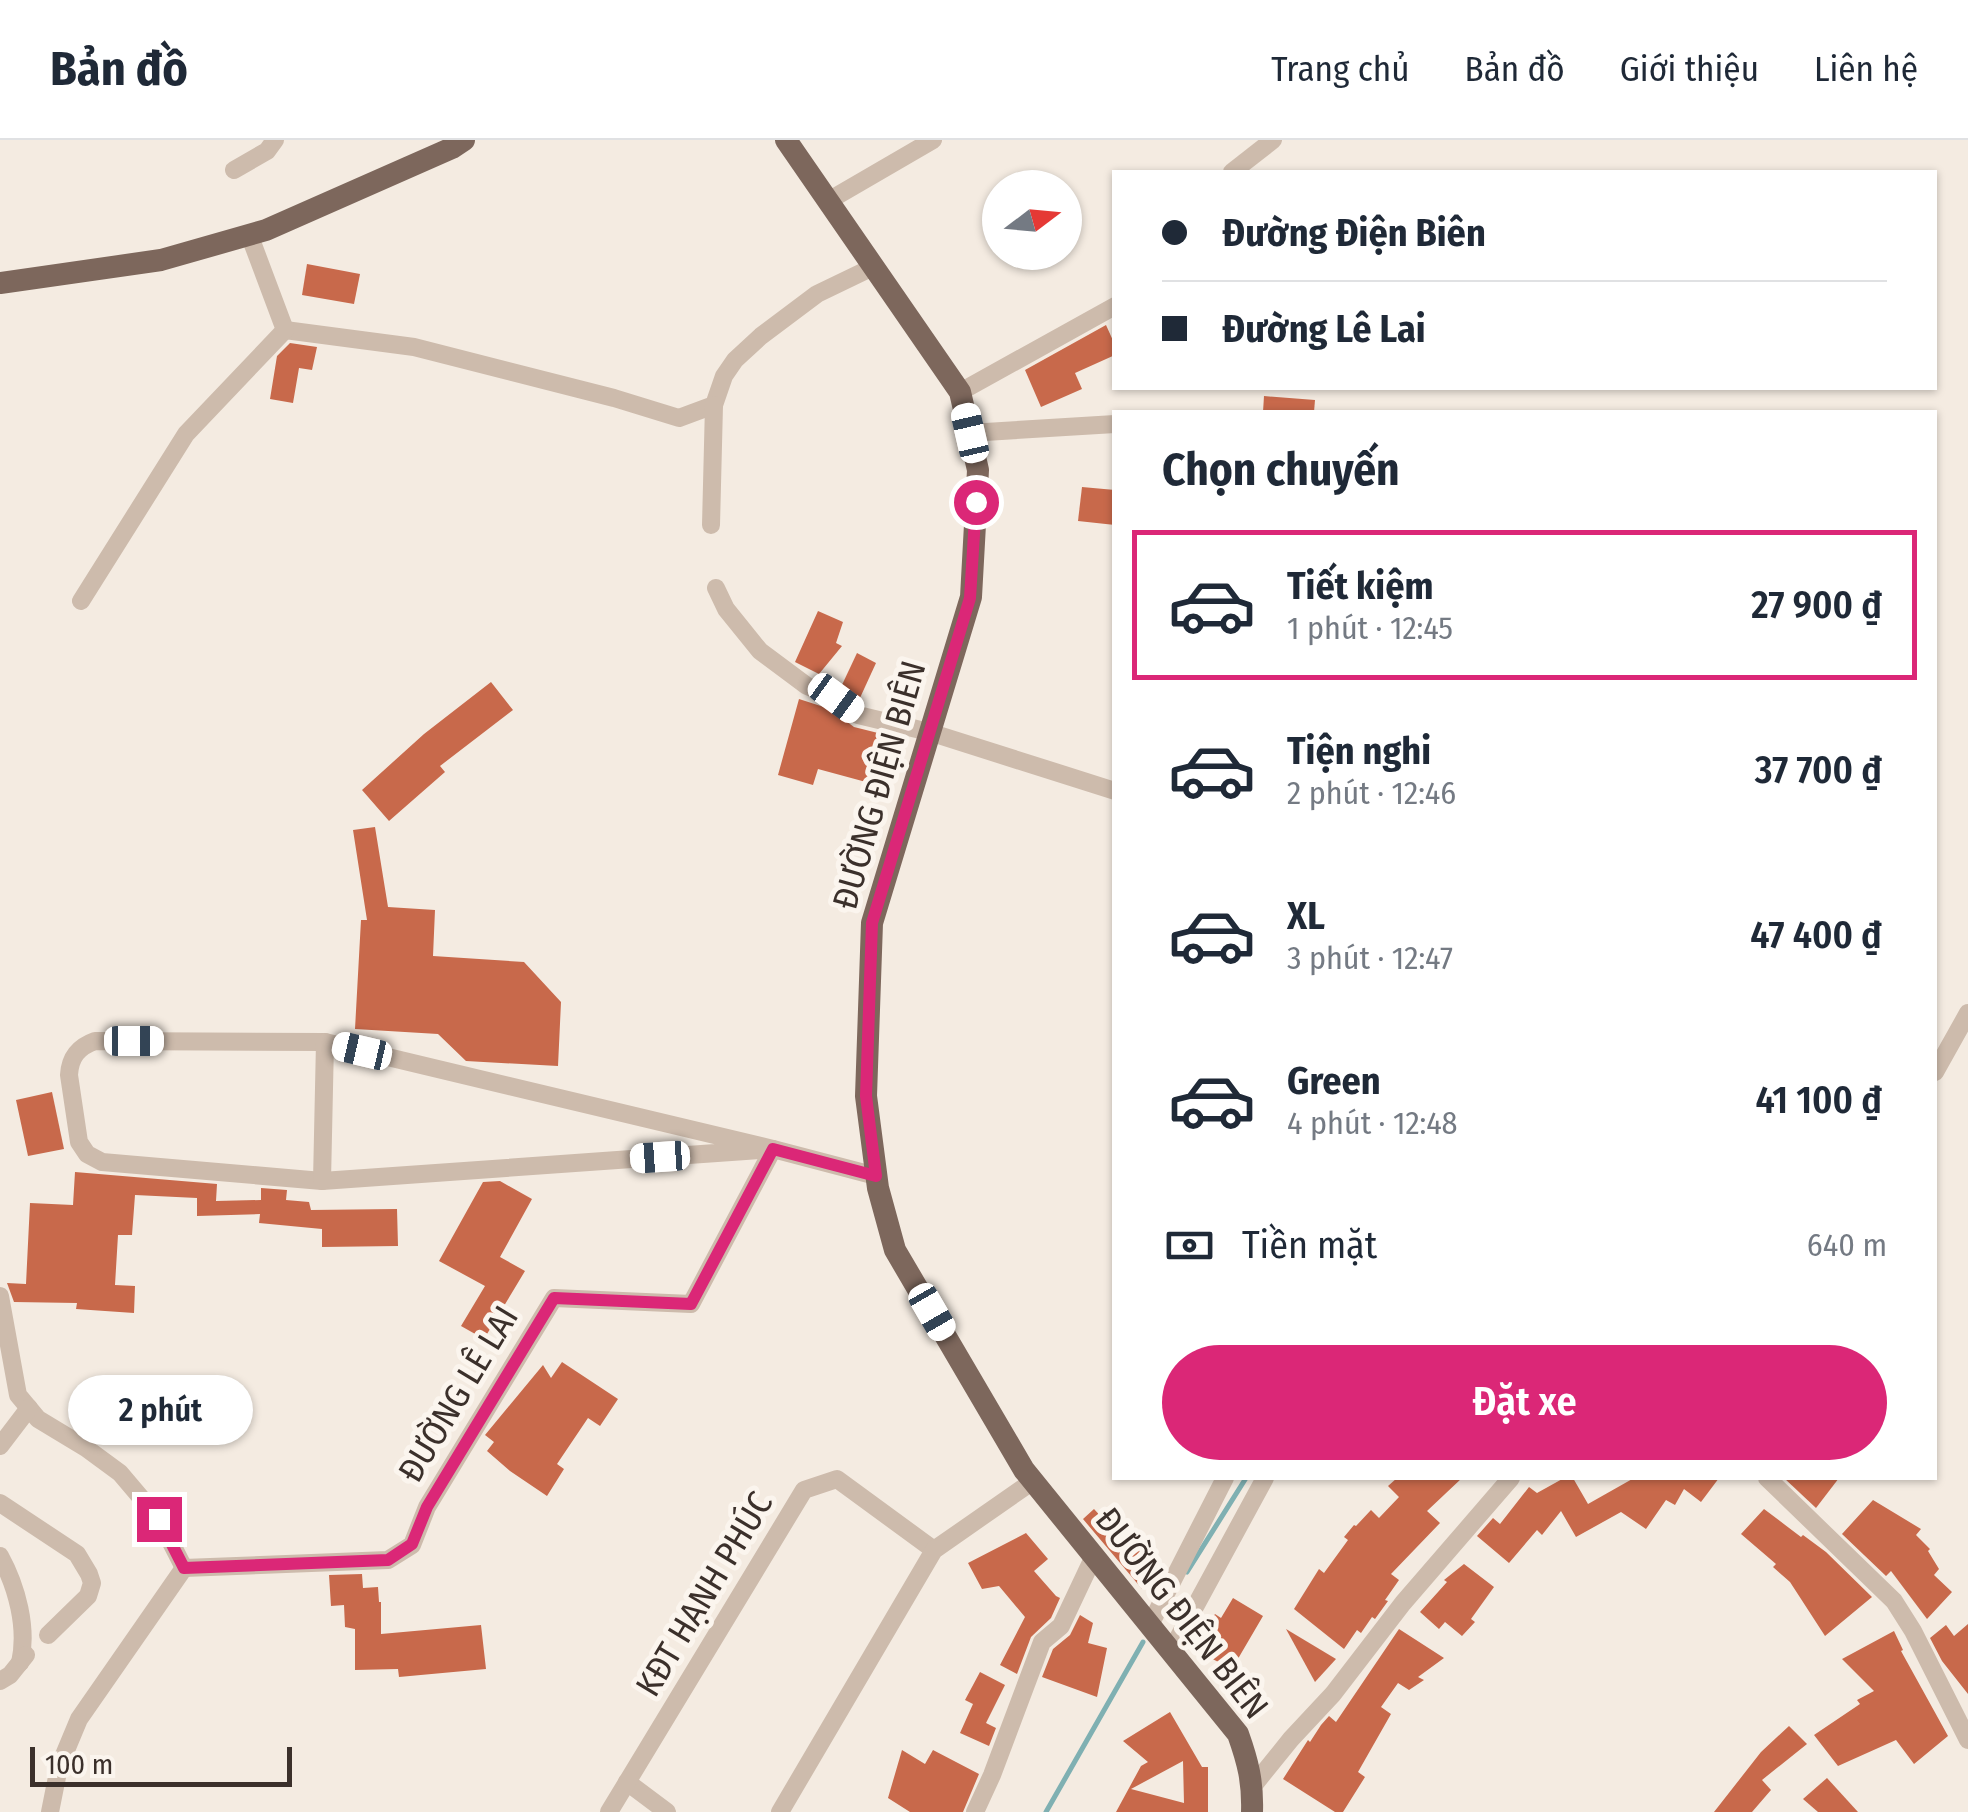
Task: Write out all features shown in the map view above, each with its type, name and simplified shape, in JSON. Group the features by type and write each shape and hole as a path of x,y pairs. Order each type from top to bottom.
{"main road":[{"path":"0,283 161,260 266,230 464,140"},
{"name":"ĐƯỜNG ĐIỆN BIÊN","path":"786,140 960,392 978,470 970,598 872,923 866,1096 876,1176 895,1250 1024,1470 1238,1734 1253,1786 1252,1812"}],"street":[{"path":"234,170 267,150 275,140"},
{"path":"828,201 933,140"},
{"path":"1235,170 1273,140"},
{"path":"249,234 286,330"},
{"path":"710,525 714,405 734,360 817,294 873,267"},
{"path":"960,392 1112,308"},
{"path":"286,330 414,348 679,418 714,405"},
{"path":"81,601 186,434 286,330"},
{"path":"970,433 1112,424"},
{"path":"716,588 726,609 760,651 807,686 836,698 858,714 930,732 1112,790"},
{"path":"1937,1068 1968,1013"},
{"path":"773,1149 322,1181 97,1160 79,1142 69,1066 81,1047 95,1041 325,1042 773,1149 876,1176"},
{"path":"322,1181 325,1042"},
{"name":"ĐƯỜNG LÊ LAI","path":"184,1568 388,1560 412,1544 427,1507 554,1298 691,1304 773,1149"},
{"path":"0,1296 18,1395 38,1419 120,1473 159,1519 184,1568 79,1719 58,1768 50,1812"},
{"path":"0,1446 29,1408"},
{"name":"KĐT HẠNH PHÚC","path":"609,1812 804,1490 837,1480 934,1550"},
{"path":"1150,1624 1224,1480"},
{"path":"1172,1651 1264,1480"},
{"path":"1253,1786 1508,1480"},
{"path":"1769,1480 1894,1602 1968,1740"},
{"path":"780,1812 934,1550 1033,1481"},
{"path":"0,1503 77,1554 89,1574 92,1583 88,1596 48,1635"},
{"path":"0,1556 10,1574 24,1633 25,1657 0,1681"},
{"path":"975,1812 1042,1642 1061,1626 1094,1556"},
{"path":"627,1782 667,1812"}],"building":[{"path":"307,264 360,274 354,304 302,295"},
{"path":"1106,325 1112,338 1112,356 1075,373 1082,389 1041,407 1025,370"},
{"path":"290,343 317,347 312,370 299,368 293,403 270,399 277,356"},
{"path":"1264,396 1315,400 1314,410 1263,410"},
{"path":"1082,487 1112,490 1112,525 1078,521"},
{"path":"818,611 843,622 836,643 842,646 819,674 795,662"},
{"path":"857,653 876,663 859,700 841,687"},
{"path":"491,682 513,710 440,766 445,772 389,821 362,790 424,734"},
{"path":"799,699 830,709 854,727 890,736 877,785 818,769 813,785 778,775"},
{"path":"375,827 388,907 435,910 433,956 524,962 561,1002 558,1066 466,1061 438,1034 355,1029 361,920 367,920 353,830"},
{"path":"52,1092 64,1149 28,1156 16,1100"},
{"path":"75,1172 217,1184 216,1201 261,1200 261,1188 287,1190 286,1200 309,1202 311,1210 397,1209 398,1246 322,1247 322,1229 259,1223 260,1214 197,1216 197,1198 135,1195 132,1235 118,1235 115,1285 135,1286 134,1313 76,1309 77,1303 14,1302 7,1283 26,1284 30,1203 73,1205"},
{"path":"500,1181 532,1199 500,1257 525,1271 484,1339 461,1326 485,1286 439,1261 483,1182"},
{"path":"562,1362 618,1399 600,1426 588,1418 557,1464 564,1469 547,1496 487,1451 494,1442 485,1435 543,1365 551,1378"},
{"path":"1395,1480 1460,1480 1427,1511 1440,1523 1391,1574 1399,1580 1385,1600 1388,1601 1361,1633 1357,1630 1344,1649 1294,1609 1319,1569 1324,1573 1348,1540 1344,1537 1354,1525 1371,1510 1379,1518 1399,1497 1388,1486"},
{"path":"1560,1480 1574,1480 1588,1504 1630,1480 1718,1480 1701,1502 1684,1489 1675,1505 1666,1500 1646,1529 1621,1512 1576,1537 1561,1511 1542,1535 1537,1530 1509,1563 1477,1536 1493,1518 1500,1524 1529,1487 1537,1493"},
{"path":"1786,1480 1837,1480 1816,1508"},
{"path":"1873,1500 1921,1529 1916,1535 1930,1549 1939,1569 1934,1575 1952,1592 1927,1619 1891,1571 1886,1576 1842,1534"},
{"path":"1094,1509 1123,1541 1129,1535 1159,1575 1142,1589 1083,1519"},
{"path":"1764,1509 1826,1552 1872,1597 1825,1636 1790,1582 1773,1567 1776,1564 1741,1534"},
{"path":"1026,1533 1048,1559 1034,1571 1060,1598 1051,1618 1031,1637 1017,1674 1000,1665 1025,1617 999,1586 982,1589 968,1563"},
{"path":"1464,1564 1494,1587 1471,1619 1475,1622 1462,1636 1445,1622 1439,1629 1420,1612 1447,1582 1444,1580"},
{"path":"362,1574 363,1588 378,1587 381,1634 481,1625 486,1669 399,1677 398,1669 355,1670 355,1629 345,1627 344,1605 331,1606 329,1575"},
{"path":"1233,1598 1263,1616 1232,1669 1193,1649 1215,1614 1221,1618"},
{"path":"1080,1615 1093,1623 1088,1643 1107,1648 1097,1697 1042,1677 1053,1649 1070,1635"},
{"path":"1968,1624 1968,1694 1930,1638 1946,1625 1954,1636"},
{"path":"1286,1629 1336,1659 1315,1682"},
{"path":"1399,1629 1444,1658 1418,1677 1424,1680 1409,1690 1398,1683 1381,1707 1391,1714 1358,1772 1365,1777 1343,1812 1335,1812 1283,1779 1329,1716 1336,1722"},
{"path":"1894,1631 1948,1736 1914,1764 1896,1740 1838,1766 1814,1735 1874,1691 1842,1659"},
{"path":"980,1672 1005,1685 986,1723 996,1728 989,1746 960,1733 973,1704 965,1700"},
{"path":"1170,1712 1202,1767 1208,1767 1208,1812 1116,1812 1141,1766 1148,1762 1123,1741","holes":["1183,1761 1184,1803 1131,1789"]},
{"path":"1789,1726 1807,1744 1762,1780 1771,1790 1752,1812 1714,1812 1761,1752"},
{"path":"902,1750 925,1764 933,1750 979,1774 963,1812 910,1812 888,1798"},
{"path":"1827,1778 1858,1812 1818,1812 1803,1799"}],"waterway":[{"path":"1187,1572 1245,1480"},
{"path":"1046,1812 1143,1642"}],"route":[{"path":"159,1519 184,1568 388,1560 412,1544 427,1507 554,1298 691,1304 773,1149 876,1176 866,1096 872,923 970,598 976,502"}]}
